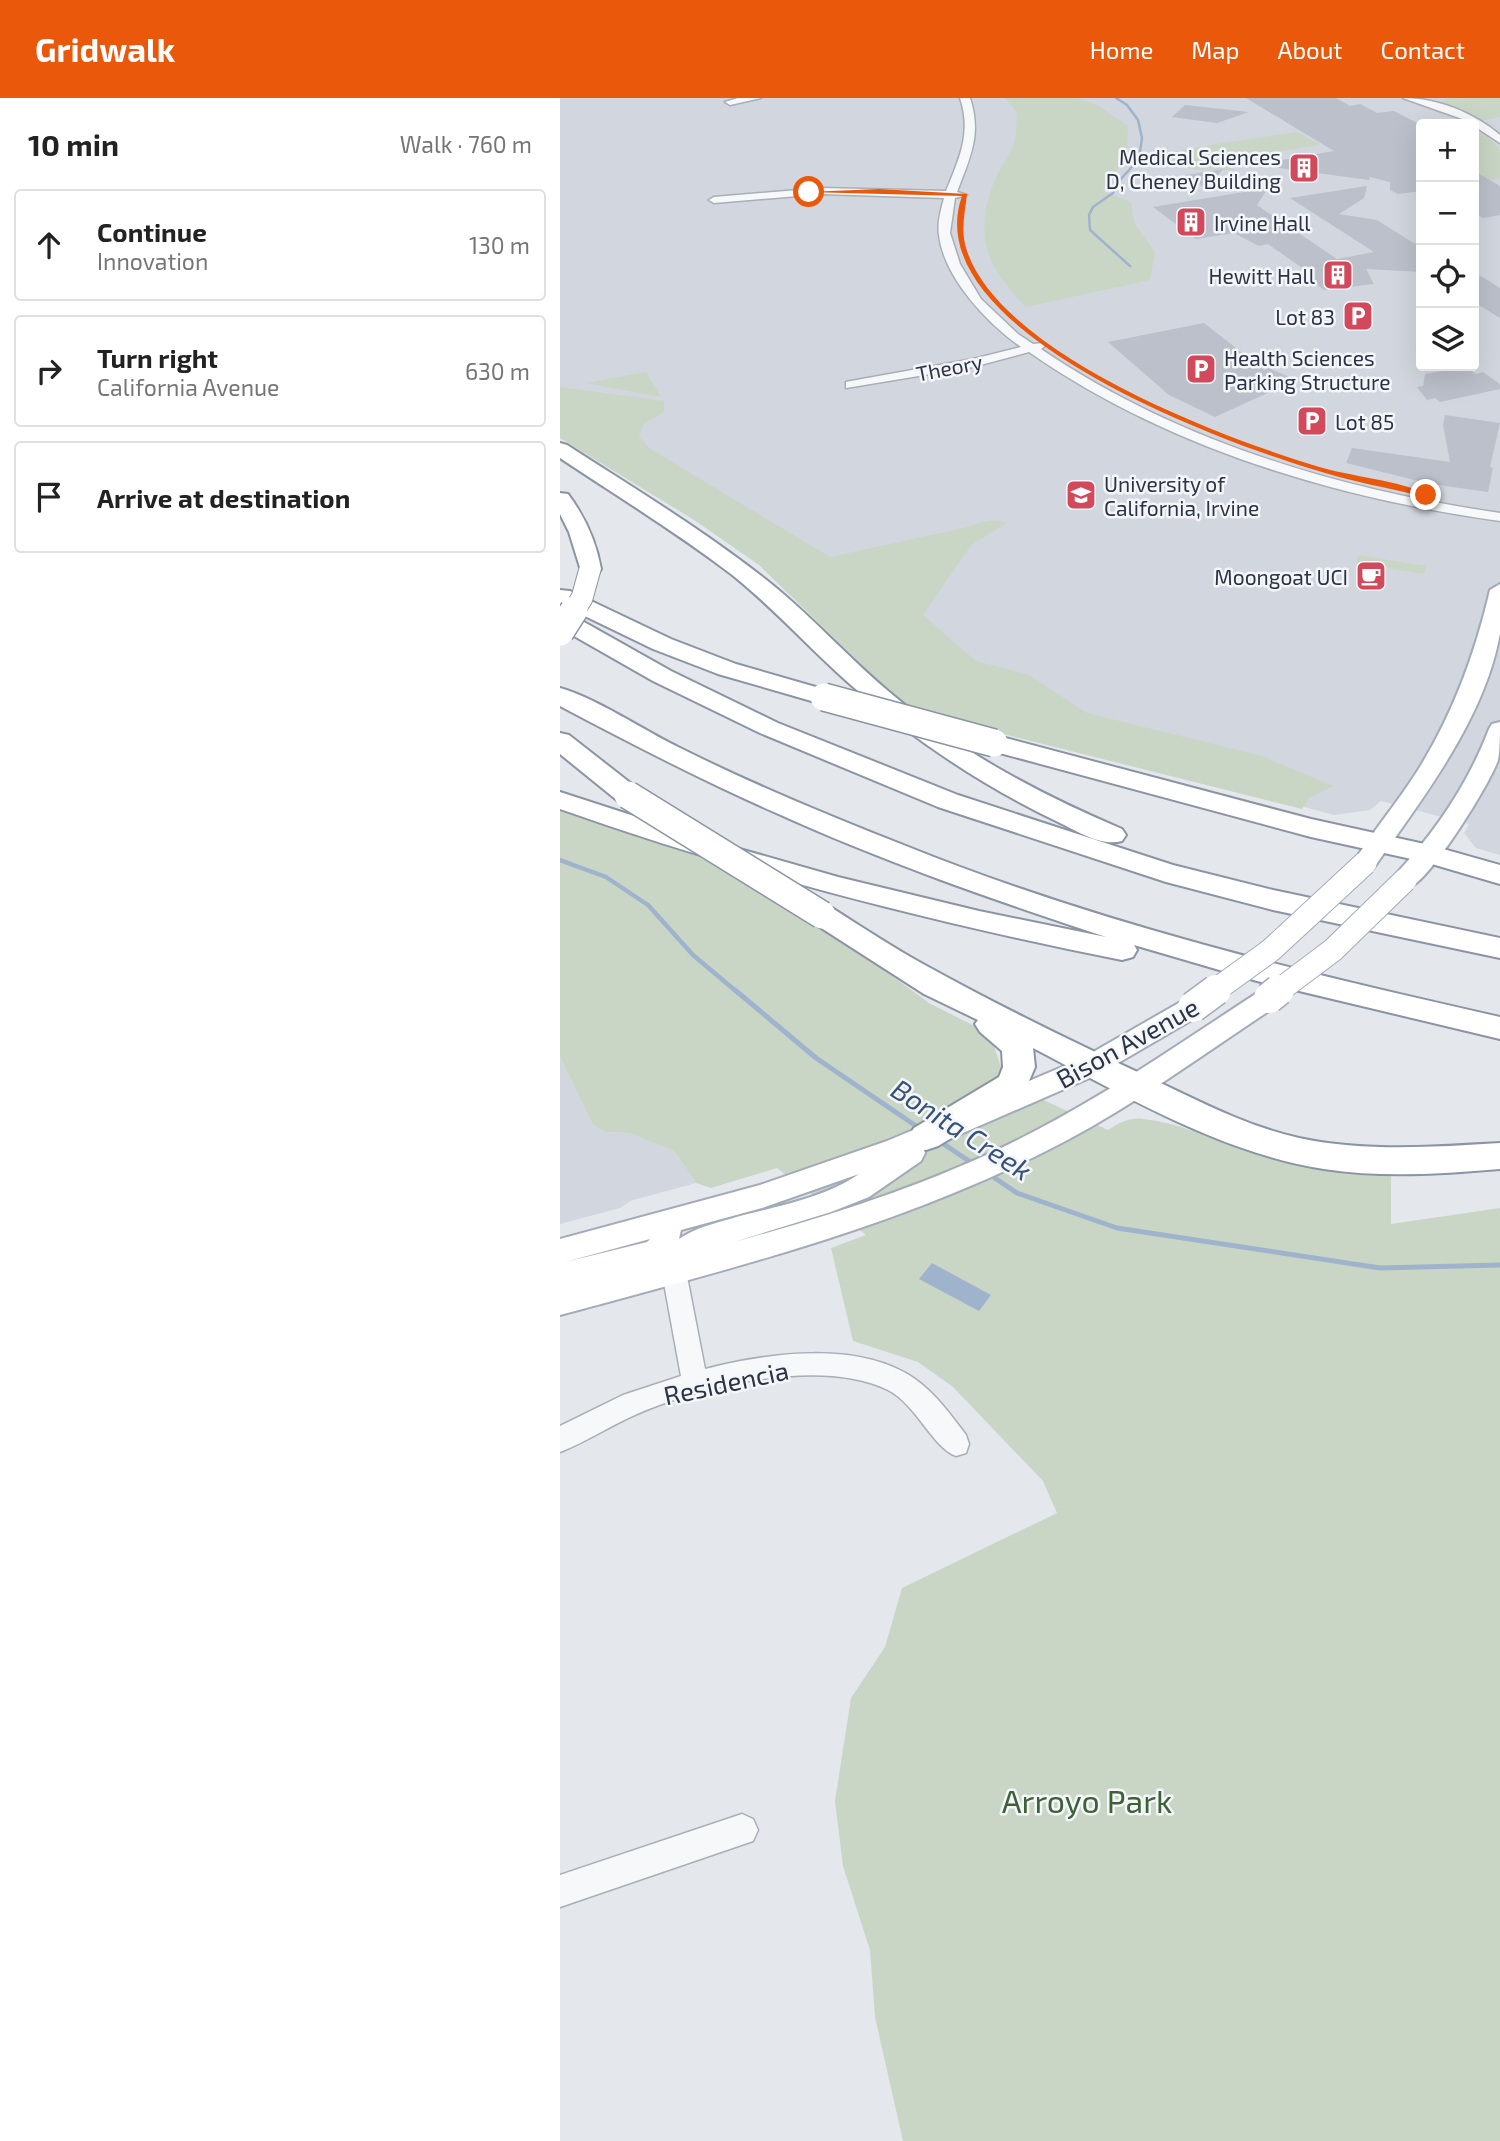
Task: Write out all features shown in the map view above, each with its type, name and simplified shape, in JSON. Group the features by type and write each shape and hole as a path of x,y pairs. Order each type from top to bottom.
{"highway":[{"path":"560,449 711,548 760,586 798,618 859,679 936,742 997,778 1090,826 1273,900"},
{"path":"560,499 572,513 584,538 590,569 582,598 560,632"},
{"path":"560,595 675,649 727,669 1311,828 1372,853 1429,854 1500,875"},
{"path":"560,618 662,676 843,760 948,801 1166,873 1273,900 1500,948"},
{"path":"560,696 613,725 748,789 956,876 1113,929 1331,990"},
{"path":"560,741 628,795 917,974 1000,1029 1013,1042 1021,1055 1019,1073 1010,1086 926,1137"},
{"path":"560,800 785,873 996,926 1331,990 1500,1028"},
{"path":"917,974 1091,1066 1226,1128 1298,1151 1373,1161 1423,1162 1500,1156"}],"main road":[{"name":"Bison Avenue","path":"560,1251 762,1196 926,1137 1091,1066 1193,1007 1271,950 1372,853 1447,741 1467,699 1491,628 1500,590"},
{"name":"Bison Avenue","path":"560,1302 672,1273 811,1219 914,1195 1038,1142 1138,1087 1333,950 1405,880 1429,854 1464,800 1494,748 1500,729"},
{"path":"811,1219 911,1153 926,1137"},
{"path":"560,1276 656,1252 663,1246 668,1222"}],"street":[{"path":"730,102 756,98"},
{"path":"965,98 974,120 973,134 949,194 945,238 961,280 989,315 1031,349 1107,394 1226,449 1361,491 1500,517"},
{"path":"1408,98 1470,119 1500,140"},
{"path":"1421,101 1434,98"},
{"path":"715,200 822,191 949,194 967,189 960,208"},
{"path":"971,267 995,302 1045,345 1096,376 1194,425 1279,457 1366,482 1500,508"},
{"name":"Theory","path":"851,385 966,365 1045,345"},
{"path":"668,1222 672,1273 695,1383"},
{"name":"Residencia","path":"560,1440 602,1415 695,1383 777,1367 829,1365 857,1368 897,1382 929,1408 956,1444"},
{"path":"560,1891 743,1830"}],"shaded area":[{"name":"University of California, Irvine","path":"560,98 1500,98 1500,855 1476,848 1464,833 1469,824 1381,801 1370,810 1334,815 1036,735 560,432"},
{"path":"560,1057 593,1125 605,1132 629,1133 674,1151 696,1183 560,1224"}],"green space":[{"path":"1005,98 1077,98 1097,105 1128,126 1127,156 1103,188 1104,192 1131,202 1134,222 1155,253 1150,280 1026,307 1013,292 993,264 985,235 985,219 994,182 1016,137 1017,112"},
{"path":"1449,98 1500,98 1500,117 1479,121 1439,102"},
{"path":"1297,132 1320,145 1226,160 1204,146"},
{"path":"1479,132 1484,132 1500,150 1500,178 1479,182 1482,178 1479,176"},
{"path":"1199,147 1234,170 1196,170 1162,157 1171,152"},
{"path":"646,372 661,397 586,383"},
{"path":"560,387 664,401 664,412 644,424 639,436 649,448 830,557 987,521 1007,523 971,545 923,615 976,661 1029,675 1087,713 1262,756 1333,786 1309,798 1302,809 923,714 893,695 759,565 694,520 560,438"},
{"path":"1358,555 1426,566 1424,574 1356,563"},
{"name":"Arroyo Park","path":"560,810 723,863 811,917 929,1003 990,1034 1002,1070 998,1079 1108,1130 1129,1120 1156,1121 1277,1158 1391,1174 1391,1224 1500,1208 1500,2141 903,2141 875,2017 870,1950 843,1866 835,1801 851,1698 885,1647 902,1588 1057,1513 1043,1481 953,1387 918,1362 853,1341 831,1248 866,1235 777,1168 711,1188 696,1183 674,1151 629,1133 605,1132 593,1125 560,1057"}],"water":[{"path":"932,1263 991,1295 979,1311 919,1279"}],"building":[{"path":"1246,98 1336,98 1350,106 1360,104 1377,113 1394,111 1416,122 1416,192 1398,194 1390,190 1390,182 1370,177 1369,180 1265,166 1264,163 1334,151"},
{"path":"1185,105 1249,112 1217,123 1172,117"},
{"path":"1223,169 1206,189 1186,175"},
{"path":"1479,174 1500,186 1500,215 1483,218 1479,216"},
{"path":"1367,186 1364,198 1339,214 1377,220 1416,244 1416,272 1366,269 1374,284 1324,290 1301,273 1308,272 1268,244 1259,246 1234,233 1196,239 1153,207 1268,188 1257,205 1337,259 1374,252 1290,198"},
{"path":"1479,275 1500,288 1500,318 1479,305"},
{"name":"Health Sciences Parking Structure","path":"1204,323 1264,370 1269,368 1296,380 1215,417 1169,395 1108,342"},
{"path":"1443,371 1472,371 1476,374 1483,372 1500,384 1500,389 1440,402 1435,398 1427,400 1417,387 1423,386 1425,374"},
{"path":"1445,415 1500,423 1490,467 1493,468 1488,492 1431,484 1346,463 1352,448 1450,462 1443,425"}],"waterway":[{"path":"1116,98 1127,105 1138,120 1142,138 1139,159 1120,180 1113,193 1093,207 1089,215 1090,230 1130,266"},
{"name":"Bonita Creek","path":"560,860 606,877 648,905 693,955 737,992"},
{"name":"Bonita Creek","path":"735,990 816,1058 922,1130"},
{"name":"Bonita Creek","path":"939,1141 975,1165"},
{"name":"Bonita Creek","path":"989,1174 1017,1193 1117,1228 1380,1268 1500,1265"}],"place":[{"name":"Medical Sciences D, Cheney Building","path":"1304,168"},
{"name":"Irvine Hall","path":"1191,222"},
{"name":"Hewitt Hall","path":"1338,275"},
{"name":"Lot 83","path":"1358,316"},
{"name":"Health Sciences Parking Structure","path":"1201,369"},
{"name":"Lot 85","path":"1312,421"},
{"name":"University of California, Irvine","path":"1081,495"},
{"name":"Moongoat UCI","path":"1371,576"}],"route":[{"path":"809,192 879,191 965,195 960,208 960,231 964,251 975,276 995,302 1045,345 1096,376 1194,425 1279,457 1366,482 1426,495"}]}
